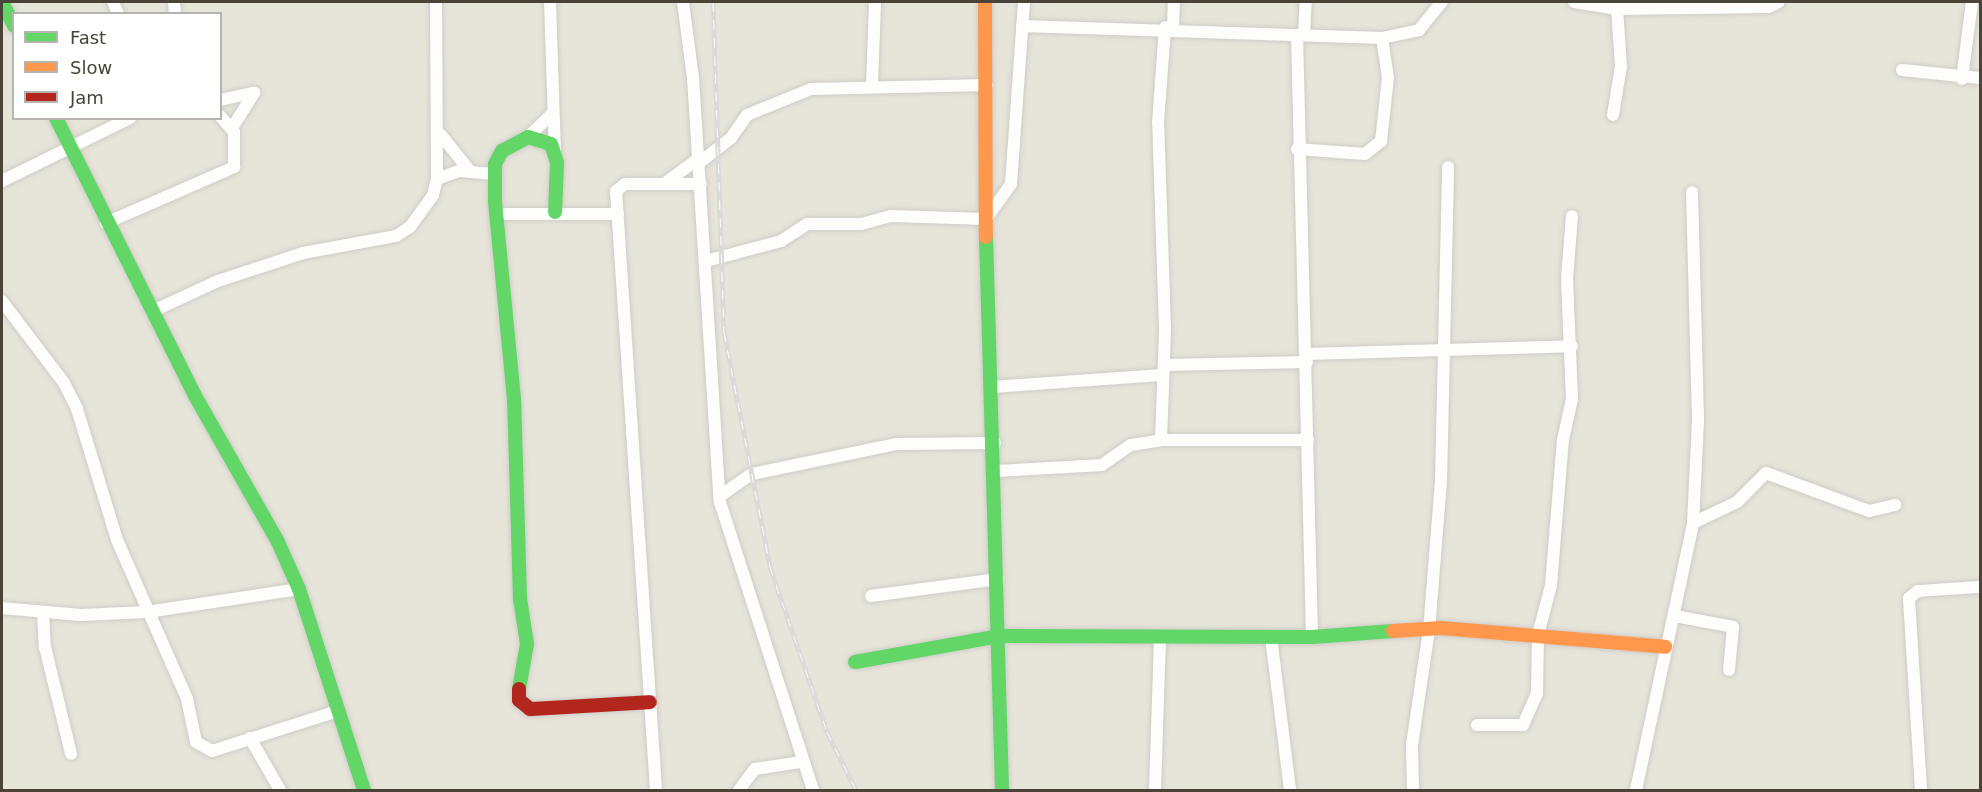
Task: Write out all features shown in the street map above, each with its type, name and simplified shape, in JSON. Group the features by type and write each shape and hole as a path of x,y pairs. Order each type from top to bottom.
{"street":[{"path":"3,2 12,22"},
{"path":"153,311 218,281 303,253 396,236 425,211 437,179 441,135 436,2"},
{"path":"550,2 552,114 556,154 555,212"},
{"path":"683,2 701,184 720,496 801,762 813,790"},
{"path":"872,85 874,2"},
{"path":"985,2 986,219 991,387 997,471 1002,790"},
{"path":"986,219 1011,184 1024,2"},
{"path":"1161,440 1163,370 1158,123 1174,2"},
{"path":"1306,2 1300,35 1297,149 1307,358 1312,638"},
{"path":"1574,2 1617,9 1769,7 1779,2"},
{"path":"1962,79 1972,2"},
{"path":"1022,26 1169,27 1382,38 1419,30 1440,3"},
{"path":"1613,115 1621,66 1617,9"},
{"path":"1297,149 1365,154 1381,141 1388,78 1382,38"},
{"path":"1902,70 1962,79 1980,78"},
{"path":"665,183 731,138 747,115 766,105 811,88 872,85 987,85"},
{"path":"106,223 234,167 233,127 254,93 222,100"},
{"path":"552,114 528,137 502,151 494,174 514,399 520,598 527,644 518,676 520,705 530,709 650,702"},
{"path":"222,118 233,127"},
{"path":"57,120 106,223 299,589 364,790"},
{"path":"2,181 70,150 126,120"},
{"path":"441,135 469,170"},
{"path":"528,137 547,141 556,154"},
{"path":"1413,790 1412,745 1429,630 1443,348 1448,168"},
{"path":"437,179 469,170 494,174"},
{"path":"656,790 616,191 621,186 665,183 701,184"},
{"path":"1636,790 1665,647 1675,616 1694,523 1698,420 1692,192"},
{"path":"496,214 555,212 618,214"},
{"path":"706,261 782,241 807,224 861,224 891,216 986,219"},
{"path":"1477,725 1523,725 1537,693 1539,635 1551,585 1572,346 1567,279 1572,216"},
{"path":"2,301 64,383 77,409 114,530 147,612 187,699 196,741 213,751 338,711"},
{"path":"991,387 1163,370 1443,348 1572,346"},
{"path":"997,471 1102,465 1131,445 1161,440 1308,440"},
{"path":"720,496 752,474 897,444 995,443"},
{"path":"1694,523 1714,518 1737,502 1766,472 1869,511 1895,505"},
{"path":"871,596 998,579"},
{"path":"1921,790 1909,598 1918,591 1980,586"},
{"path":"2,608 43,613 147,612 299,589"},
{"path":"43,613 45,647 71,754"},
{"path":"1675,616 1732,627 1729,670"},
{"path":"855,662 999,636 1312,638 1429,630 1539,635 1665,647"},
{"path":"1155,790 1160,636"},
{"path":"1271,637 1290,790"},
{"path":"250,738 280,790"},
{"path":"739,790 755,769 801,762"}],"shaded area":[{"path":"2,2 1980,2 1980,790 2,790"}],"railway":[{"path":"713,2 724,332 770,567 827,732 856,790"}],"traffic: fast":[{"path":"2,2 12,22"},
{"path":"57,120 194,394 278,542 299,589 364,790"},
{"path":"519,689 527,644 520,598 514,399 495,201 495,164 502,151 528,137 551,144 557,163 555,212"},
{"path":"986,237 1002,790"},
{"path":"855,662 999,636 1312,637 1393,631"}],"traffic: slow":[{"path":"985,2 986,237"},
{"path":"1393,631 1441,628 1665,647"}],"traffic: jam":[{"path":"519,689 519,700 530,709 650,702"}]}
